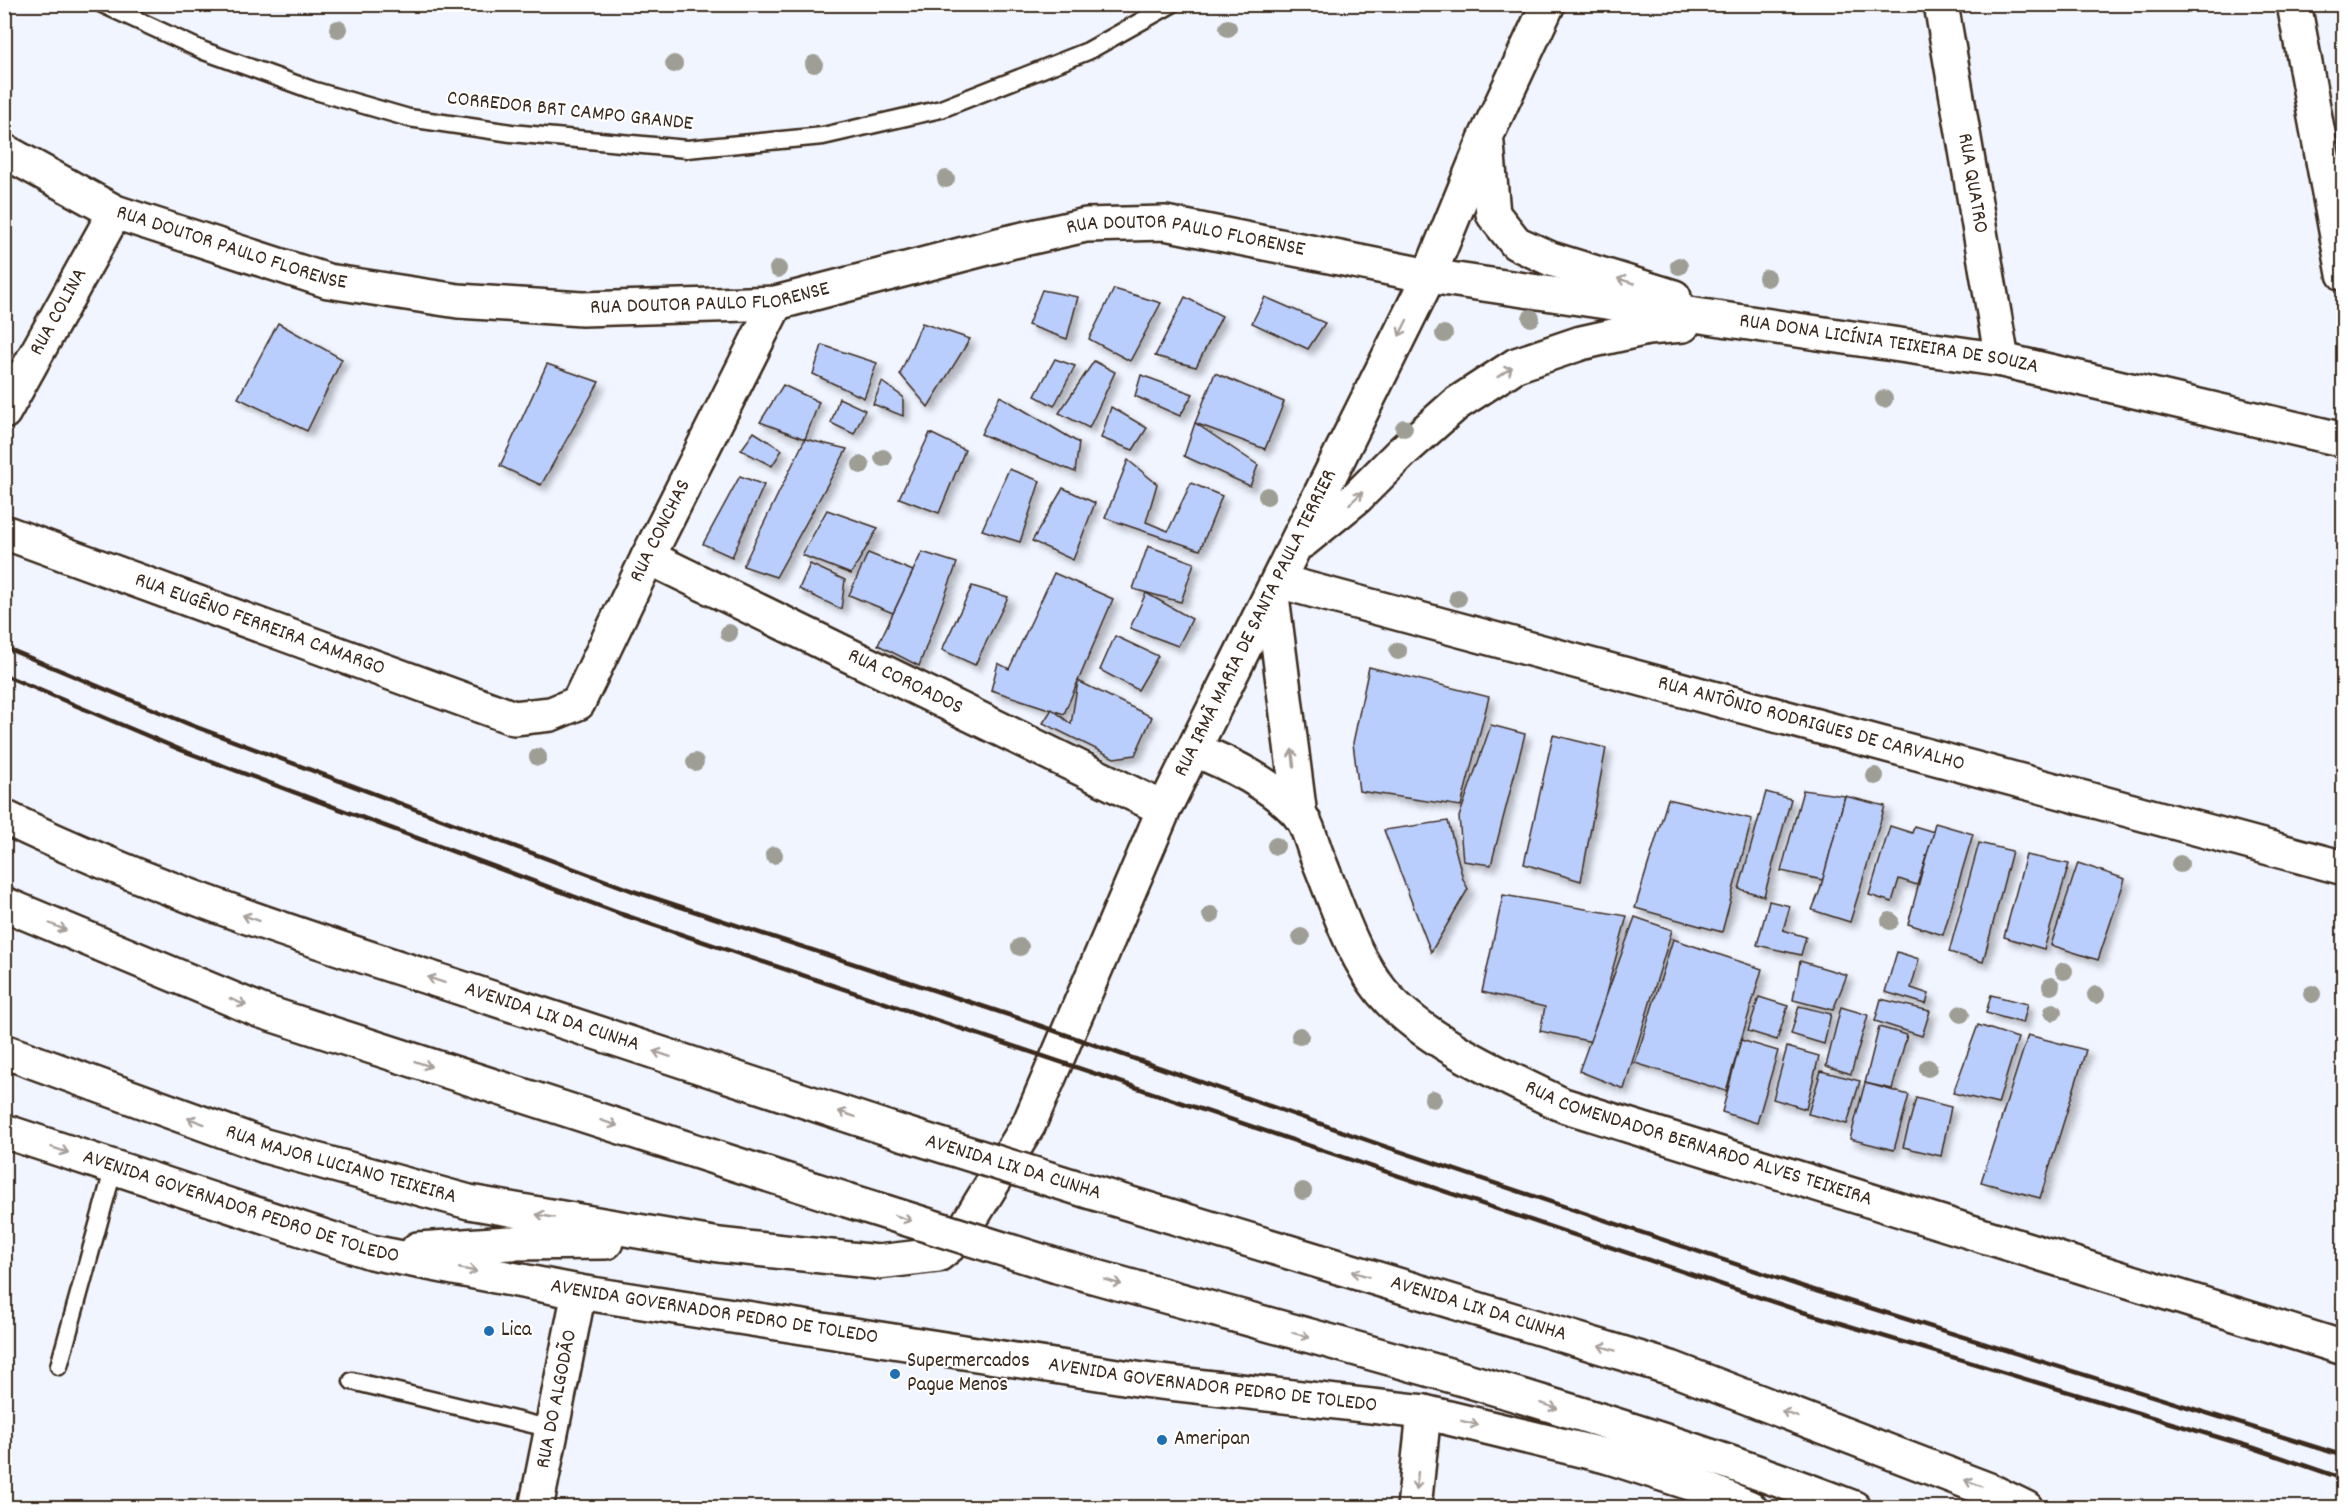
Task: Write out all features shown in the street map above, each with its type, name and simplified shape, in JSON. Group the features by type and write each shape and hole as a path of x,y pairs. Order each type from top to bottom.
{"main road":[{"name":"RUA IRMÃ MARIA DE SANTA PAULA TERRIER","path":"960,1238 1029,1124 1164,809 1430,276 1486,137 1548,4"},
{"name":"RUA QUATRO","path":"1941,4 2002,360"},
{"path":"2294,4 2343,274"},
{"path":"1486,137 1493,214 1516,243 1551,259 1629,281 1740,322"},
{"name":"RUA DOUTOR PAULO FLORENSE","path":"4,151 115,212 328,281 458,301 582,309 776,303 1010,242 1086,225 1164,223 1430,276"},
{"name":"RUA COLINA","path":"4,412 115,212"},
{"name":"RUA DONA LICÍNIA TEIXEIRA DE SOUZA","path":"1430,276 2002,360 2343,440"},
{"name":"RUA CONCHAS","path":"514,718 551,714 579,703 648,557 776,303"},
{"path":"1295,548 1356,498 1402,452 1456,405 1516,364 1581,343 1648,328 1740,322"},
{"name":"RUA EUGÊNO FERREIRA CAMARGO","path":"4,532 514,718"},
{"name":"RUA COROADOS","path":"648,557 1164,809"},
{"path":"1275,589 1300,816"},
{"name":"RUA ANTÔNIO RODRIGUES DE CARVALHO","path":"1275,589 2343,868"},
{"path":"1195,750 1232,765 1300,816"},
{"name":"RUA COMENDADOR BERNARDO ALVES TEIXEIRA","path":"1300,816 1356,949 1382,991 1410,1018 1482,1065 1563,1105 2343,1348"},
{"name":"AVENIDA LIX DA CUNHA","path":"4,817 70,849 181,894 370,959 903,1133 1671,1368 1989,1490 2026,1508"},
{"path":"11,912 261,1011 1057,1266 1523,1397 1779,1479 1854,1508"},
{"name":"RUA MAJOR LUCIANO TEIXEIRA","path":"4,1051 277,1149 469,1202 686,1240 878,1262 938,1255 960,1238"},
{"name":"AVENIDA GOVERNADOR PEDRO DE TOLEDO","path":"4,1131 371,1252 579,1292 1143,1380 1424,1412 1606,1456 1696,1485 1750,1508"},
{"name":"RUA MAJOR LUCIANO TEIXEIRA","path":"371,1252 510,1243 686,1240"},
{"name":"RUA DO ALGODÃO","path":"536,1508 579,1292"},
{"path":"1414,1508 1424,1412"},
{"path":"1606,1456 1779,1479"}],"lane":[{"name":"CORREDOR BRT CAMPO GRANDE","path":"102,4 204,51 312,90 409,118 511,133 687,149 823,136 941,109 1088,51 1172,4"},
{"path":"59,1366 114,1167"},
{"path":"352,1382 552,1429"}],"building":[{"path":"1114,289 1161,303 1130,361 1089,339"},
{"path":"1042,290 1078,297 1067,339 1028,325"},
{"path":"1185,297 1222,316 1196,367 1155,356"},
{"path":"1265,297 1325,323 1308,349 1252,323"},
{"path":"278,323 342,359 307,431 238,398"},
{"path":"922,323 970,339 928,407 900,374"},
{"path":"822,345 877,363 864,398 813,374"},
{"path":"1055,359 1075,366 1054,406 1035,396"},
{"path":"1094,361 1115,372 1089,428 1059,413"},
{"path":"547,364 599,382 541,485 500,466"},
{"path":"1215,373 1284,402 1265,449 1195,423"},
{"path":"1141,375 1193,394 1180,416 1135,396"},
{"path":"882,382 903,397 903,416 873,404"},
{"path":"783,385 819,402 805,439 760,422"},
{"path":"1000,396 1079,443 1075,472 981,434"},
{"path":"839,398 865,410 854,434 831,423"},
{"path":"1111,407 1147,428 1133,450 1101,438"},
{"path":"1195,423 1258,465 1250,486 1184,456"},
{"path":"754,432 782,450 772,466 741,450"},
{"path":"930,433 965,450 939,513 899,498"},
{"path":"805,439 847,449 776,577 743,566"},
{"path":"1128,460 1157,484 1146,522 1168,531 1191,483 1222,496 1200,550 1105,518"},
{"path":"1009,469 1040,481 1020,542 982,530"},
{"path":"740,476 764,485 732,557 703,544"},
{"path":"1063,488 1095,503 1073,560 1032,541"},
{"path":"827,510 878,528 851,574 802,555"},
{"path":"1148,546 1194,563 1181,602 1133,589"},
{"path":"922,552 957,563 919,666 878,645"},
{"path":"868,553 913,571 893,613 849,595"},
{"path":"810,564 845,580 841,609 799,589"},
{"path":"1054,573 1113,599 1064,714 991,690 998,663 1009,669"},
{"path":"972,586 1008,597 975,665 942,650"},
{"path":"1146,593 1192,619 1178,646 1130,628"},
{"path":"1115,636 1158,656 1138,690 1100,670"},
{"path":"1369,667 1489,697 1461,806 1359,791 1353,743"},
{"path":"1078,681 1152,717 1135,755 1114,758 1043,723 1052,709 1071,724"},
{"path":"1491,725 1525,734 1491,865 1463,861 1459,817"},
{"path":"1553,735 1606,748 1581,881 1524,864"},
{"path":"1803,790 1845,796 1823,880 1781,871"},
{"path":"1766,792 1791,799 1764,896 1739,889"},
{"path":"1845,796 1885,806 1850,922 1812,910 1820,890"},
{"path":"1668,799 1752,819 1722,932 1635,908"},
{"path":"1448,821 1463,879 1468,889 1431,952 1384,830"},
{"path":"1935,823 1973,834 1943,935 1908,924"},
{"path":"1890,826 1912,833 1914,826 1934,832 1917,885 1899,879 1892,902 1869,895"},
{"path":"1979,843 2012,851 1983,962 1949,952"},
{"path":"2026,855 2069,864 2044,949 2004,937"},
{"path":"2078,863 2125,879 2098,960 2051,945"},
{"path":"1503,895 1627,916 1593,1042 1540,1031 1545,1007 1482,992"},
{"path":"1769,901 1790,906 1783,930 1806,937 1801,955 1757,945"},
{"path":"1635,917 1672,930 1624,1089 1579,1071"},
{"path":"1673,939 1762,969 1726,1091 1635,1063"},
{"path":"1897,952 1919,959 1911,988 1929,994 1926,1004 1885,992"},
{"path":"1800,961 1847,975 1833,1010 1793,1000"},
{"path":"1991,995 2028,1004 2023,1023 1986,1013"},
{"path":"1759,997 1788,1006 1777,1040 1748,1031"},
{"path":"1881,999 1930,1011 1922,1036 1875,1021"},
{"path":"1799,1006 1831,1014 1824,1044 1791,1034"},
{"path":"1841,1007 1868,1015 1851,1074 1826,1066"},
{"path":"1978,1025 2018,1038 1998,1104 1953,1093"},
{"path":"1879,1027 1907,1035 1892,1089 1865,1083"},
{"path":"2028,1035 2086,1050 2040,1198 1981,1182"},
{"path":"1741,1040 1778,1051 1757,1123 1722,1112"},
{"path":"1787,1047 1819,1056 1806,1109 1773,1099"},
{"path":"1821,1071 1860,1081 1847,1124 1808,1114"},
{"path":"1865,1083 1909,1095 1894,1150 1850,1139"},
{"path":"1916,1098 1951,1107 1941,1156 1903,1147"}],"railway":[{"path":"4,647 191,725 633,891 1015,1017 1384,1146 1810,1289 2344,1456"},
{"path":"4,675 181,750 621,914 1803,1312 2254,1448 2344,1479"}],"place":[{"name":"Lica","path":"489,1331"},
{"name":"Supermercados Pague Menos","path":"895,1374"},
{"name":"Ameripan","path":"1162,1440"}]}
